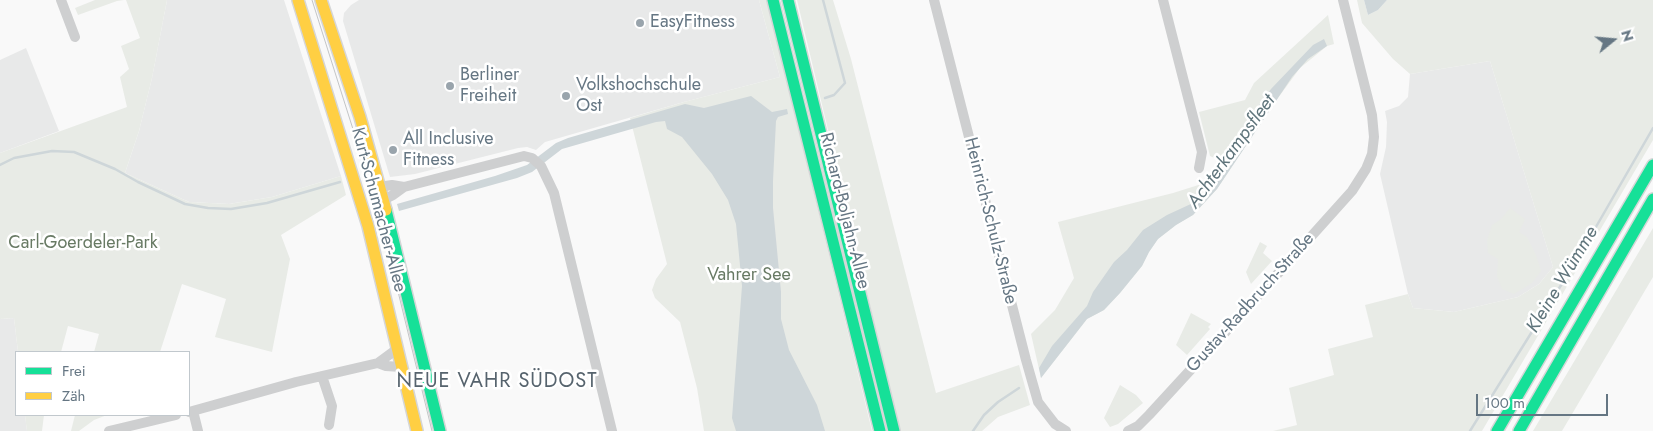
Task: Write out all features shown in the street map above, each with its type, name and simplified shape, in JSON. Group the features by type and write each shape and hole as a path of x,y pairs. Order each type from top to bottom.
{"main road":[{"name":"Kurt-Schumacher-Allee","path":"298,0 368,226 418,431"},
{"name":"Richard-Boljahn-Allee","path":"773,0 880,431"},
{"name":"Richard-Boljahn-Allee","path":"788,0 894,431"},
{"name":"Kurt-Schumacher-Allee","path":"325,1 383,200 440,431"},
{"path":"302,12 325,1"},
{"path":"1498,431 1653,165"},
{"path":"1519,431 1653,199"}],"street":[{"path":"61,0 75,36"},
{"name":"Heinrich-Schulz-Straße","path":"934,0 1021,343 1038,402 1055,424 1066,431"},
{"path":"1163,0 1202,152 1198,168"},
{"name":"Gustav-Radbruch-Straße","path":"1128,431 1138,426 1229,328 1352,191 1366,169 1372,154 1374,137 1369,100 1343,0"},
{"path":"379,187 392,185 404,187 524,156 532,158 541,166 554,193 612,431"},
{"path":"383,200 393,196 404,187"},
{"path":"198,431 191,411 378,362 397,349"},
{"path":"378,362 386,366 401,366"},
{"path":"322,376 332,406 329,425"},
{"path":"109,431 172,416"}],"shaded area":[{"path":"167,0 284,0 341,176 272,197 229,204 189,202 125,173 139,131 152,78"},
{"path":"359,0 759,0 780,77 545,142 536,150 527,147 518,148 415,174 390,177 343,21 344,13"},
{"path":"26,48 59,131 0,153 0,60"},
{"path":"1490,61 1553,267 1539,284 1518,297 1454,312 1413,308 1408,294 1380,174 1386,147 1387,122 1385,111 1399,106 1408,97 1410,74"},
{"path":"14,318 18,351 15,351 15,416 25,416 27,431 0,431 0,319"}],"green space":[{"path":"95,0 124,0 78,15 75,8"},
{"name":"Carl-Goerdeler-Park","path":"126,0 167,0 152,78 139,131 125,173 189,202 229,204 272,197 341,176 346,195 281,235 290,259 272,352 215,337 226,299 182,284 160,351 94,351 99,334 68,326 61,351 18,351 14,318 0,319 0,153 127,107 120,77 129,69 121,46 140,38"},
{"name":"Vahrer See","path":"759,0 767,0 872,431 704,431 697,388 680,322 655,298 652,290 656,279 667,264 630,118 780,77"},
{"path":"797,0 833,0 851,59 936,393 1019,365 1030,405 998,417 982,431 900,431"},
{"path":"1357,0 1364,0 1368,15 1378,10 1387,0 1653,0 1653,140 1482,431 1273,431 1297,425 1289,388 1334,375 1328,349 1373,337 1365,305 1408,294 1413,308 1454,312 1518,297 1539,284 1553,267 1490,61 1410,74 1393,59 1362,23"},
{"path":"1328,15 1334,44 1327,46 1300,68 1217,189 1193,215 1158,239 1142,266 1120,293 1104,310 1087,319 1041,378 1031,334 1055,310 1074,278 1058,222 1173,193 1208,182 1221,161 1210,156 1199,112 1245,100 1254,83"},
{"path":"1510,208 1525,219 1519,232 1527,237 1541,271 1532,283 1514,294 1502,289 1497,276 1498,259 1488,253 1487,241 1492,225 1501,219"},
{"path":"1653,228 1653,277 1562,431 1533,431"},
{"path":"1260,242 1267,246 1263,253 1272,261 1251,284 1246,272"},
{"path":"1191,313 1211,324 1208,327 1210,329 1187,355 1176,345"},
{"path":"1120,385 1136,395 1143,403 1118,424 1110,427 1104,418"},
{"path":"25,416 44,416 42,431 27,431"},
{"path":"75,416 104,416 94,420 79,431 71,431"}],"water":[{"path":"1364,0 1387,0 1378,10 1368,15"},
{"path":"1324,39 1327,46 1308,59 1292,77 1217,189 1193,215 1158,239 1142,266 1120,293 1104,310 1087,319 1041,378 1039,368 1052,346 1087,306 1093,292 1114,262 1127,250 1143,230 1200,198 1232,152 1256,109 1271,89 1313,45"},
{"name":"Vahrer See","path":"751,96 772,112 787,109 788,114 778,117 776,121 773,181 773,208 781,292 781,319 789,350 817,405 825,431 736,431 732,418 742,286 736,224 728,200 712,174 682,137 667,129 665,121 562,149 532,172 517,178 399,211 397,204 527,165 556,143 568,138 685,104 704,108"}],"waterway":[{"path":"823,0 845,83 834,95 825,98"},
{"name":"Kleine Wümme","path":"1470,431 1578,258 1653,128"},
{"path":"0,165 14,158 52,151 74,152 115,169 185,204 208,208 231,209 267,203 340,182"},
{"name":"Achterkampsfleet","path":"973,431 984,415 998,402 1019,388"}],"tram line":[{"path":"312,0 365,167 393,271 432,431"}],"traffic: fast":[{"path":"773,0 880,431"},
{"path":"788,0 894,431"},
{"path":"1497,431 1653,165"},
{"path":"1519,431 1653,199"},
{"path":"386,210 440,431"}],"traffic: slow":[{"path":"298,0 368,226 417,431"},
{"path":"321,0 360,117 386,210"}],"place":[{"name":"EasyFitness","path":"640,23"},
{"name":"Berliner Freiheit","path":"450,86"},
{"name":"Volkshochschule Ost","path":"566,96"},
{"name":"All Inclusive Fitness","path":"393,150"}],"district":[{"name":"NEUE VAHR SÜDOST","path":"497,382"}]}
